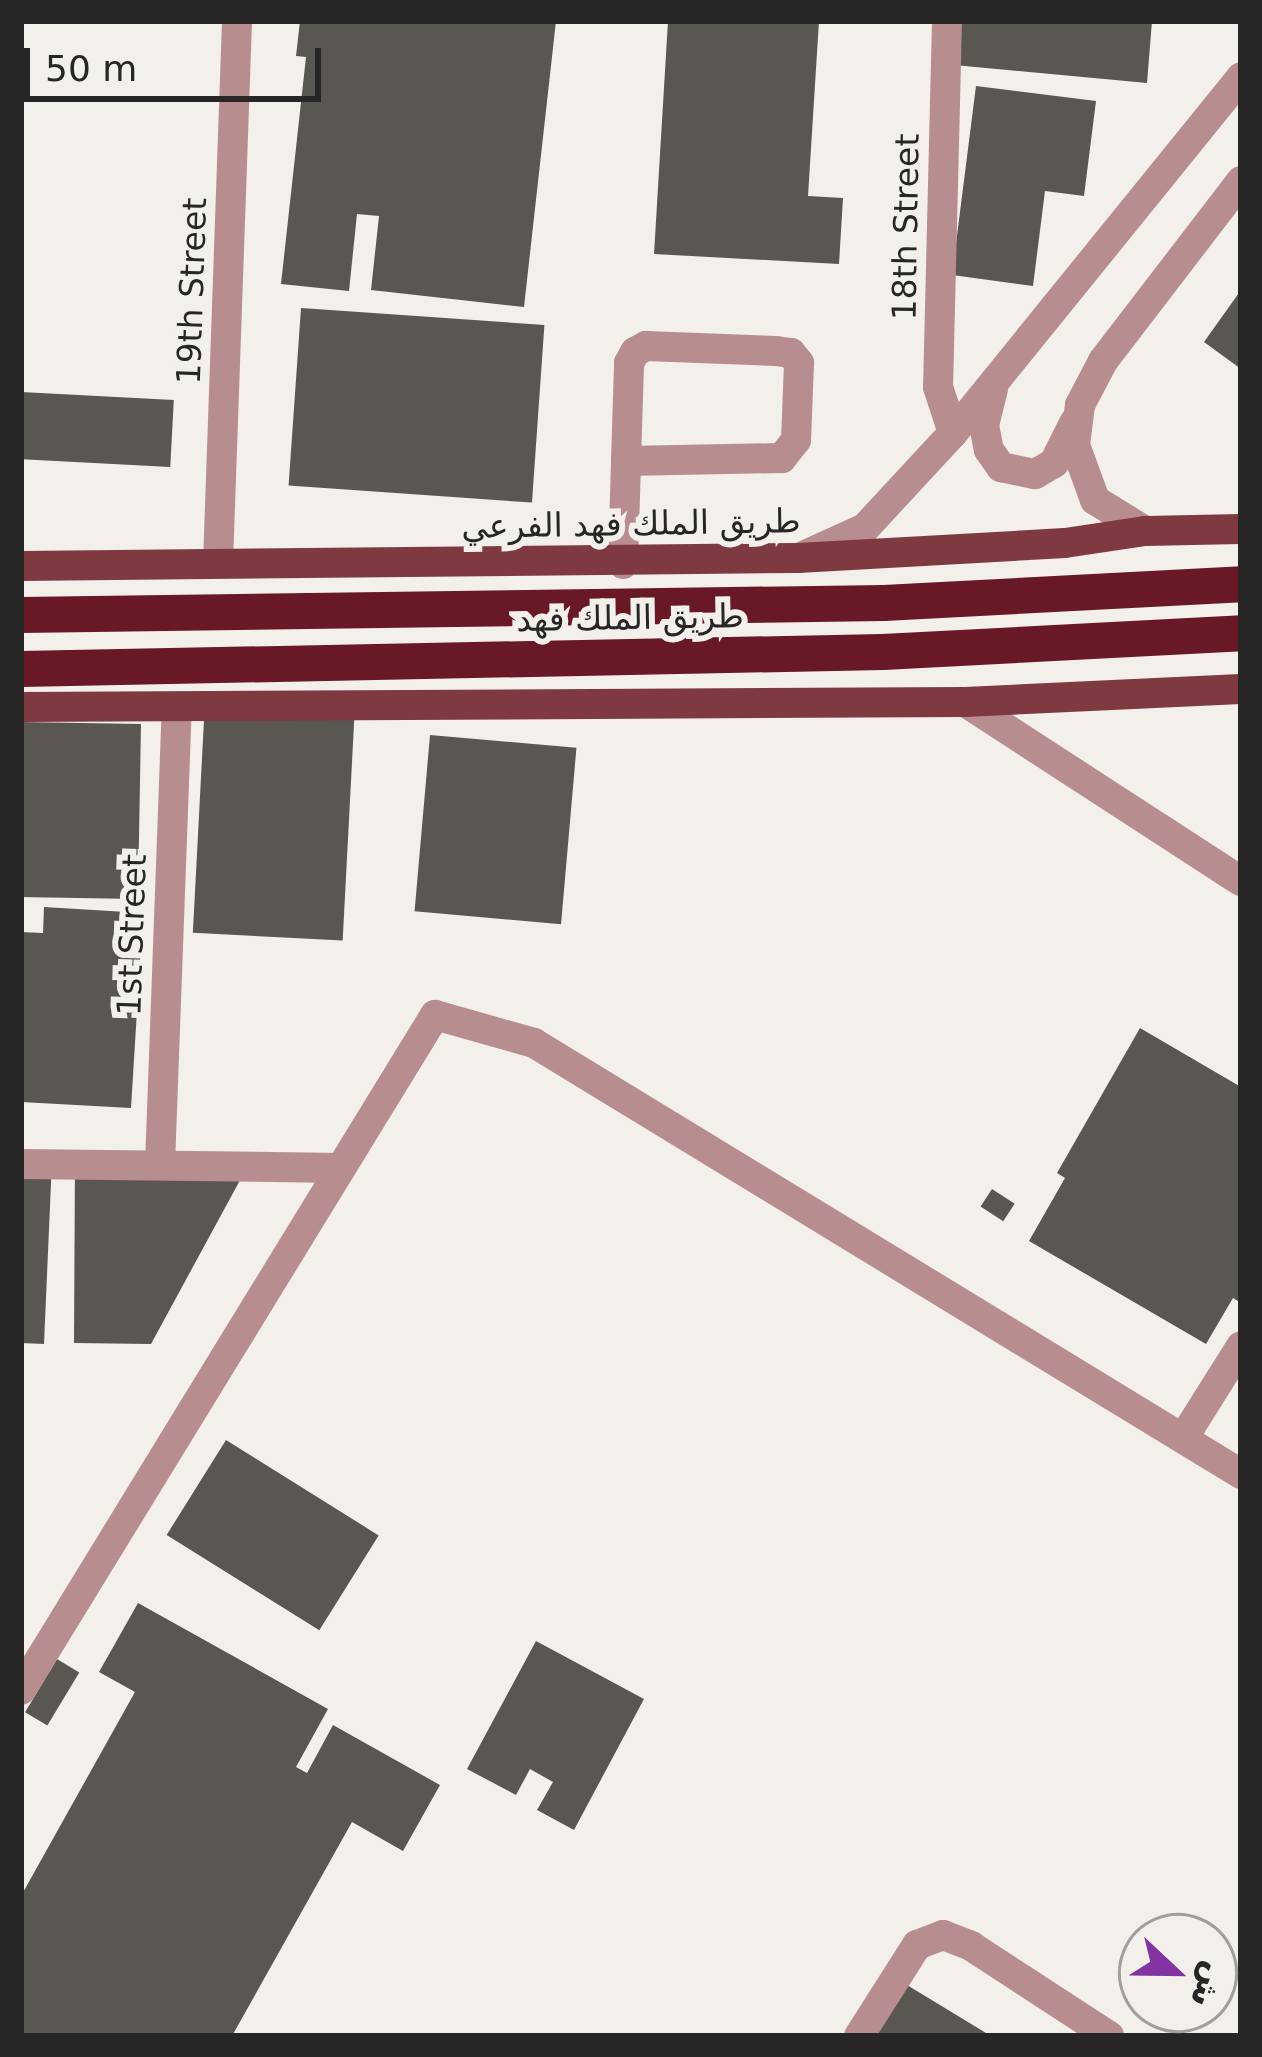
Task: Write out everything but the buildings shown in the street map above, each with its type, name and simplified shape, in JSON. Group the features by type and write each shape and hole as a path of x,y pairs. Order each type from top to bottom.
{"highway":[{"name":"طريق الملك فهد","path":"21,615 884,603 1241,584"},
{"name":"طريق الملك فهد","path":"21,669 883,652 1241,633"}],"main road":[{"name":"طريق الملك فهد الفرعي","path":"21,566 623,564 1065,543 1144,531 1241,529"},
{"path":"21,707 964,702 1241,689"}],"street":[{"name":"19th Street","path":"218,562 237,21"},
{"name":"18th Street","path":"947,21 938,387 953,433"},
{"path":"798,558 865,528 953,433 1241,77"},
{"path":"995,383 984,425 989,450 1000,467 1035,474 1054,463 1103,361 1241,181"},
{"path":"623,564 626,461 629,363 635,352 646,346 776,351 791,353 799,363 796,440 782,458 626,461"},
{"path":"1080,405 1075,446 1095,500 1144,531"},
{"path":"964,702 1241,881"},
{"name":"1st Street","path":"160,1166 177,707"},
{"path":"21,1690 435,1016 534,1043 1241,1474"},
{"path":"21,1164 341,1168"},
{"path":"1184,1437 1241,1346"},
{"path":"859,2036 917,1945 943,1935 971,1946 1109,2036"}]}
